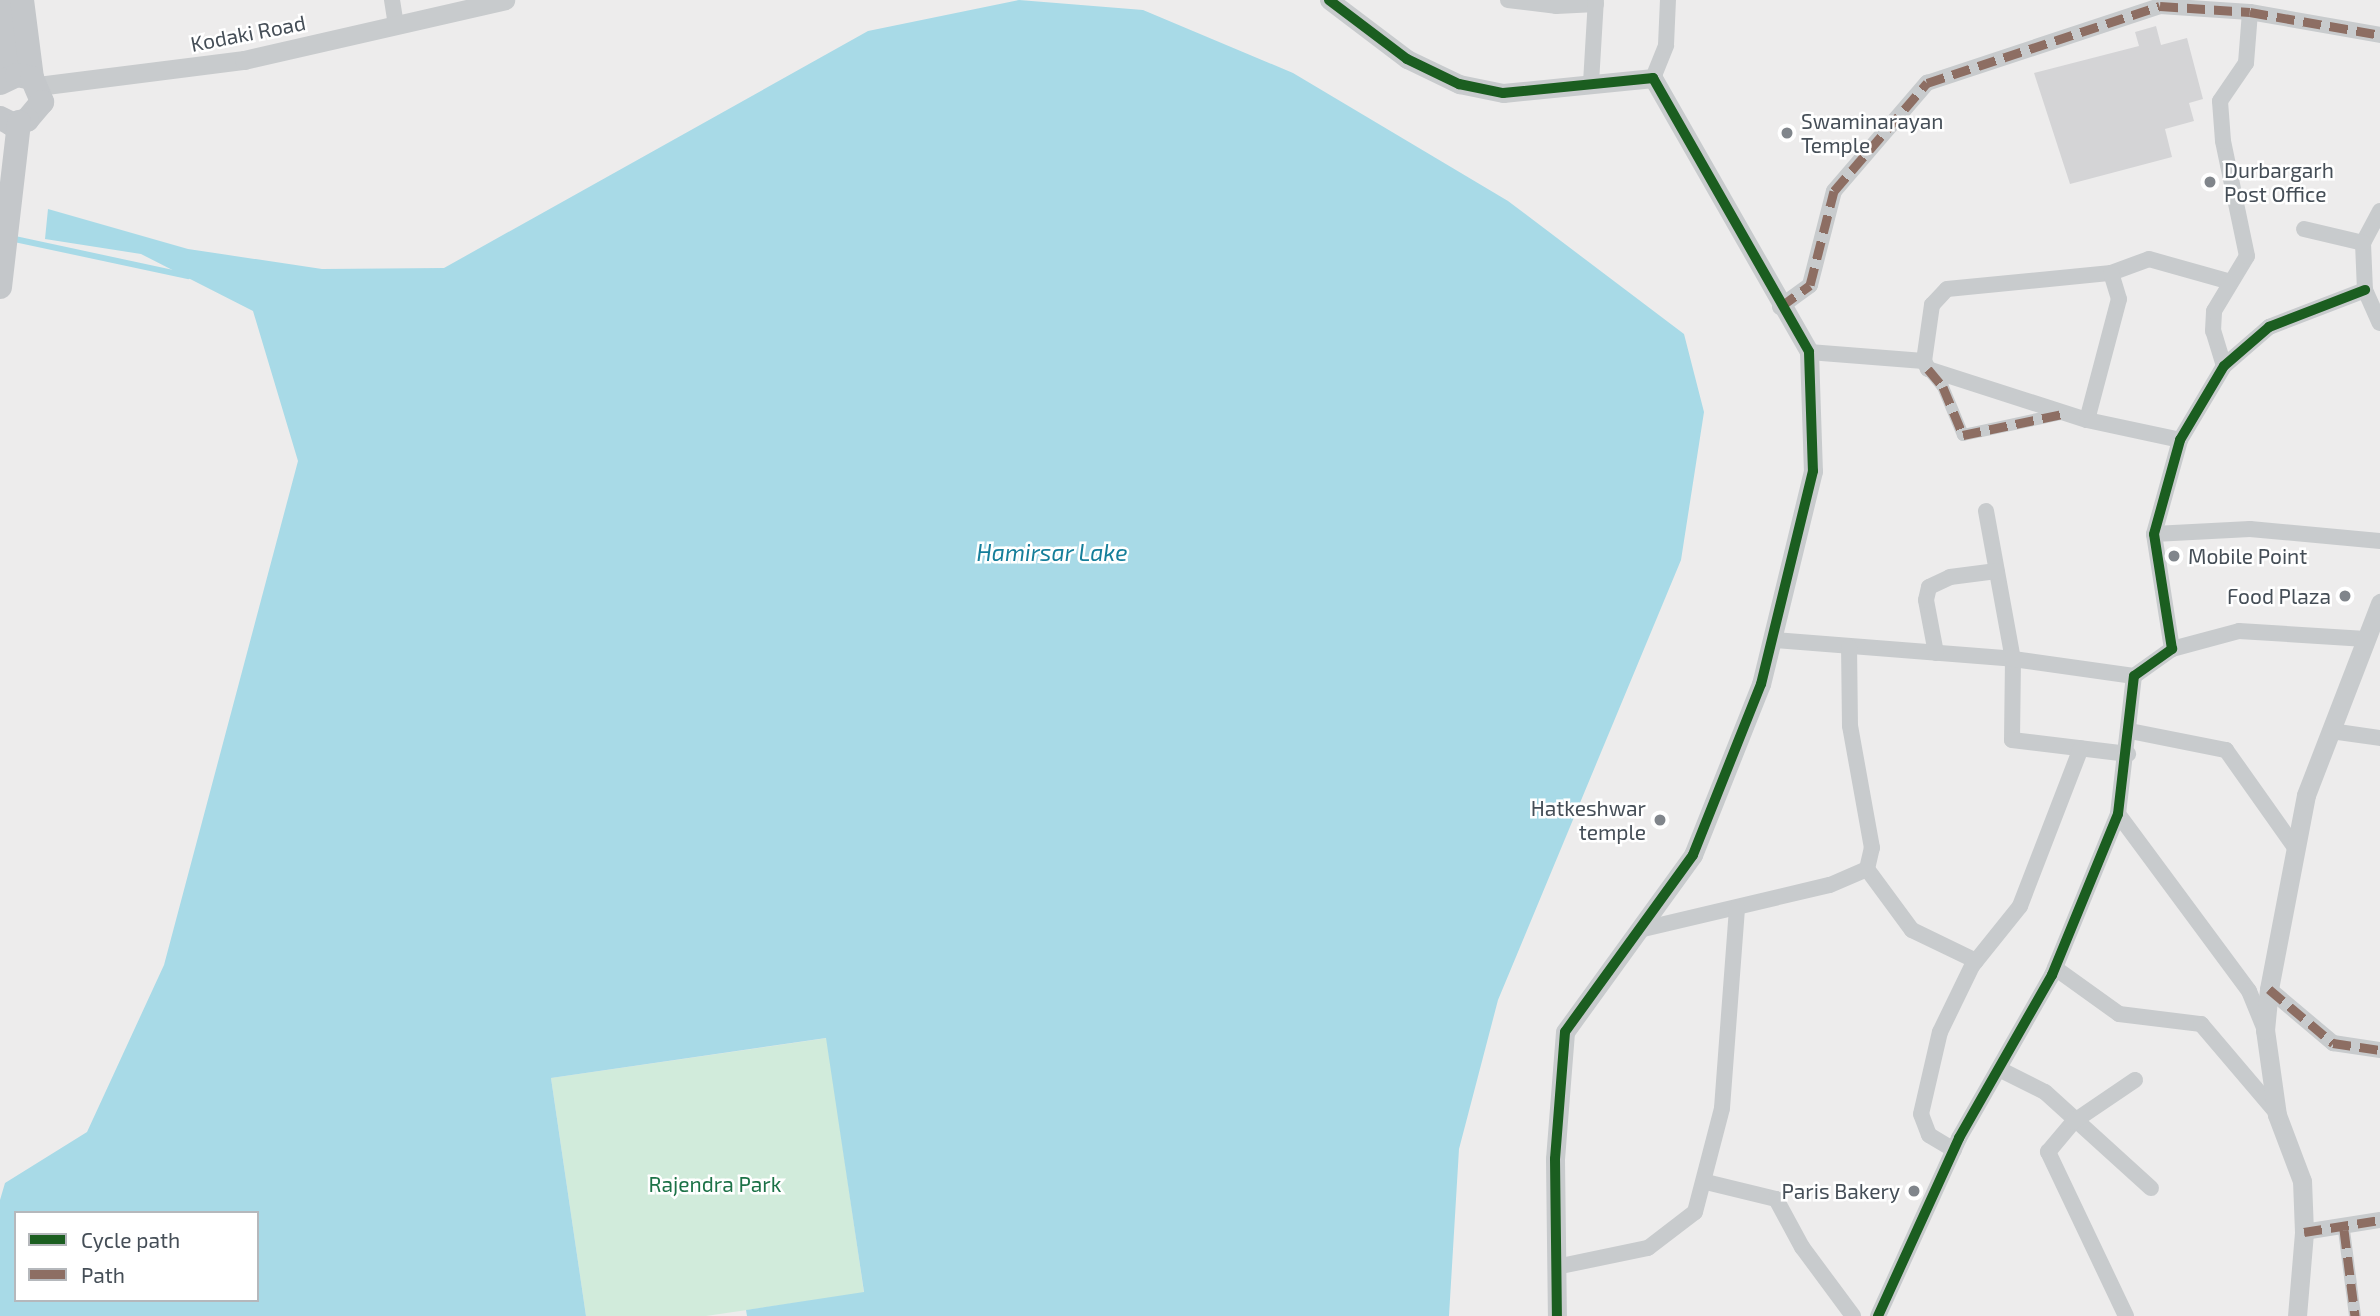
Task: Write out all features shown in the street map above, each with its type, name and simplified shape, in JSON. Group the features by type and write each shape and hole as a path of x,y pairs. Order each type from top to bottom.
{"main road":[{"path":"0,287 5,123 34,116 2,0"},
{"path":"22,0 24,85"}],"street":[{"path":"392,0 396,25"},
{"name":"Kodaki Road","path":"24,85 244,60 505,0"},
{"path":"1329,0 1359,28 1407,59 1459,84 1503,93 1653,78"},
{"path":"1508,0 1556,6 1596,2 1591,83"},
{"path":"1653,78 1666,45 1668,0"},
{"path":"1780,307 1810,285 1834,191 1927,83 2160,3 2250,12 2380,35"},
{"path":"2224,366 2213,331 2214,311 2247,256 2223,141 2220,101 2246,63 2250,12"},
{"path":"1557,1316 1555,1159 1565,1032 1693,855 1774,640 1813,471 1809,352 1780,307 1653,78"},
{"path":"2380,211 2363,243 2365,290 2380,323"},
{"path":"2304,229 2363,243"},
{"path":"2067,413 1963,435 1943,387 1926,365 1933,305 1947,289 2111,272 2149,259 2231,282"},
{"path":"2087,420 2119,299 2111,272"},
{"path":"2172,649 2154,534 2180,440 2224,366 2269,327 2365,290"},
{"path":"1809,352 1926,365 2087,420 2180,440"},
{"path":"1986,511 2014,659 2012,740 2128,754"},
{"path":"2154,534 2250,529 2380,541"},
{"path":"1936,653 1926,600 1929,587 1950,577 1997,571"},
{"path":"2297,1316 2304,1232 2302,1181 2277,1115 2265,1030 2269,989 2306,795 2378,612"},
{"path":"1774,640 2014,659 2134,676 2172,649 2239,631 2366,639"},
{"path":"1849,647 1850,726 1872,848 1867,870 1912,930 1976,961"},
{"path":"1878,1316 1954,1150 2055,968 2118,814 2128,754 2134,676"},
{"path":"2130,731 2226,750 2295,849"},
{"path":"2331,731 2380,738"},
{"path":"1954,1150 1924,1130 1921,1114 1940,1032 1976,961 2020,906 2081,748"},
{"path":"2118,814 2249,991 2265,1030"},
{"path":"1639,930 1830,885 1867,870"},
{"path":"1556,1267 1621,1257 1665,1239 1695,1213 1706,1182 1722,1108 1737,909"},
{"path":"2055,968 2119,1014 2201,1024 2277,1115"},
{"path":"2269,989 2333,1043 2380,1050"},
{"path":"1999,1069 2045,1092 2073,1122 2151,1188"},
{"path":"2126,1316 2048,1152 2073,1122 2135,1080"},
{"path":"1706,1182 1776,1199 1802,1247 1853,1316"},
{"path":"2304,1232 2344,1230 2380,1220"},
{"path":"2344,1230 2356,1316"}],"green space":[{"name":"Rajendra Park","path":"827,1038 864,1293 706,1316 586,1316 551,1078"}],"water":[{"name":"Hamirsar Lake","path":"1019,0 1143,10 1293,73 1508,201 1684,334 1704,412 1681,560 1498,1000 1459,1149 1449,1316 747,1316 746,1310 864,1292 826,1038 551,1078 586,1316 0,1316 0,1200 5,1183 87,1132 164,965 298,461 253,311 141,254 45,239 48,209 188,249 322,269 444,268 868,31"}],"building":[{"path":"2156,26 2161,45 2187,38 2203,99 2189,103 2194,121 2165,129 2172,157 2070,184 2034,73 2139,46 2135,32"}],"waterway":[{"path":"10,238 188,276"}],"marked path":[{"path":"1780,307 1810,285 1834,191 1927,83 2160,6 2250,12 2380,35"},
{"path":"1928,369 1943,387 1963,435 2067,413"},
{"path":"2269,989 2333,1043 2380,1050"},
{"path":"2304,1232 2380,1220"},
{"path":"2344,1230 2355,1316"}],"cycle path":[{"path":"1329,0 1407,59 1459,84 1503,93 1653,78 1809,352 1813,471 1761,684 1693,855 1565,1032 1555,1159 1557,1316"},
{"path":"1878,1316 1959,1138 2052,975 2118,814 2134,676 2172,649 2154,534 2180,440 2224,366 2269,327 2365,290"}],"place":[{"name":"Swaminarayan Temple","path":"1787,133"},
{"name":"Durbargarh Post Office","path":"2210,182"},
{"name":"Mobile Point","path":"2174,556"},
{"name":"Food Plaza","path":"2345,596"},
{"name":"Hatkeshwar temple","path":"1660,820"},
{"name":"Paris Bakery","path":"1914,1191"}]}
